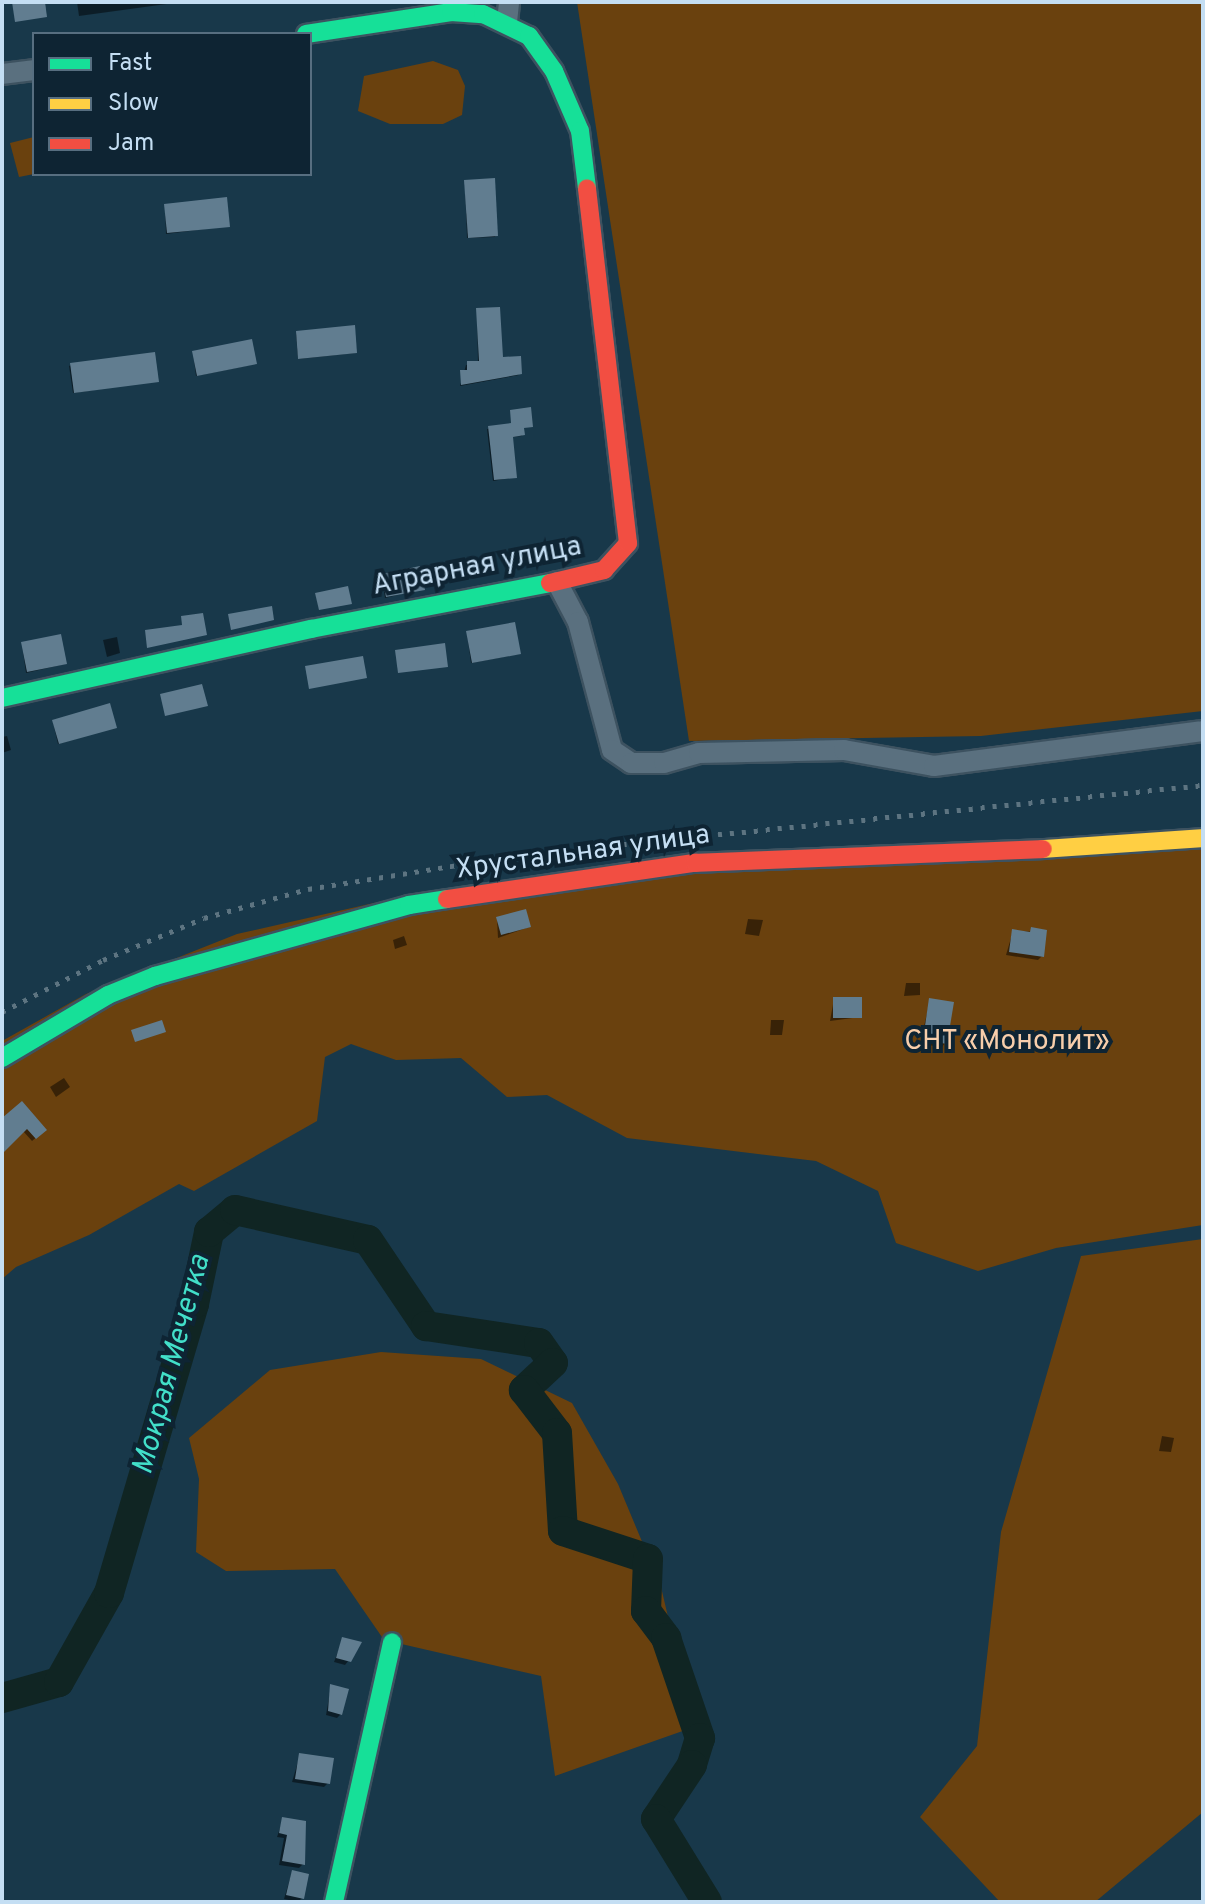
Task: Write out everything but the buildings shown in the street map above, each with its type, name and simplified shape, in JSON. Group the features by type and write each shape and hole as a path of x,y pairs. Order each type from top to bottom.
{"street":[{"path":"312,33 451,12 508,12"},
{"name":"Аграрная улица","path":"2,698 311,629 557,582 604,570 616,562 628,543 580,131 559,80 508,12"},
{"path":"2,74 32,70"},
{"path":"557,582 578,622 612,750 631,763 664,763 699,753 844,750 934,766 1203,731"},
{"name":"Хрустальная улица","path":"2,1058 108,995 155,976 409,905 695,863 951,855 1203,838"},
{"path":"334,1902 392,1642"}],"green space":[{"path":"577,2 1203,2 1203,711 981,736 689,741"},
{"path":"433,61 458,70 465,86 462,115 443,124 390,124 358,111 364,76"},
{"path":"32,138 32,174 19,177 10,143"},
{"name":"СНТ «Монолит»","path":"1203,834 1203,1225 1056,1248 978,1271 896,1243 878,1191 816,1161 627,1138 547,1095 507,1097 461,1058 396,1060 351,1044 325,1057 317,1121 194,1191 179,1184 89,1235 16,1267 2,1279 2,1041 86,994 237,934 400,897"},
{"path":"1203,1239 1203,1812 1095,1902 1000,1902 920,1817 977,1746 1001,1532 1081,1256"},
{"path":"381,1352 481,1359 572,1403 618,1484 661,1587 694,1727 555,1776 541,1676 384,1640 335,1569 226,1571 196,1552 199,1479 189,1438 270,1370"}],"waterway":[{"name":"Мокрая Мечетка","path":"2,1698 59,1682 109,1593 194,1304 209,1232 235,1210 368,1240 426,1326 539,1343 553,1363 524,1390 557,1433 563,1531 648,1559 646,1611 666,1638 700,1738 692,1765 656,1819 707,1902"}],"railway":[{"path":"2,1012 103,960 204,918 308,889 527,854 1203,785"}],"traffic: fast":[{"path":"312,33 451,12 483,14 529,36 554,71 580,131 587,188"},
{"path":"2,698 311,629 550,583"},
{"path":"2,1058 108,995 155,976 409,905 447,899"},
{"path":"334,1902 392,1642"}],"traffic: slow":[{"path":"1043,849 1203,838"}],"traffic: jam":[{"path":"550,583 604,570 628,543 587,188"},
{"path":"447,899 695,863 1043,849"}]}
